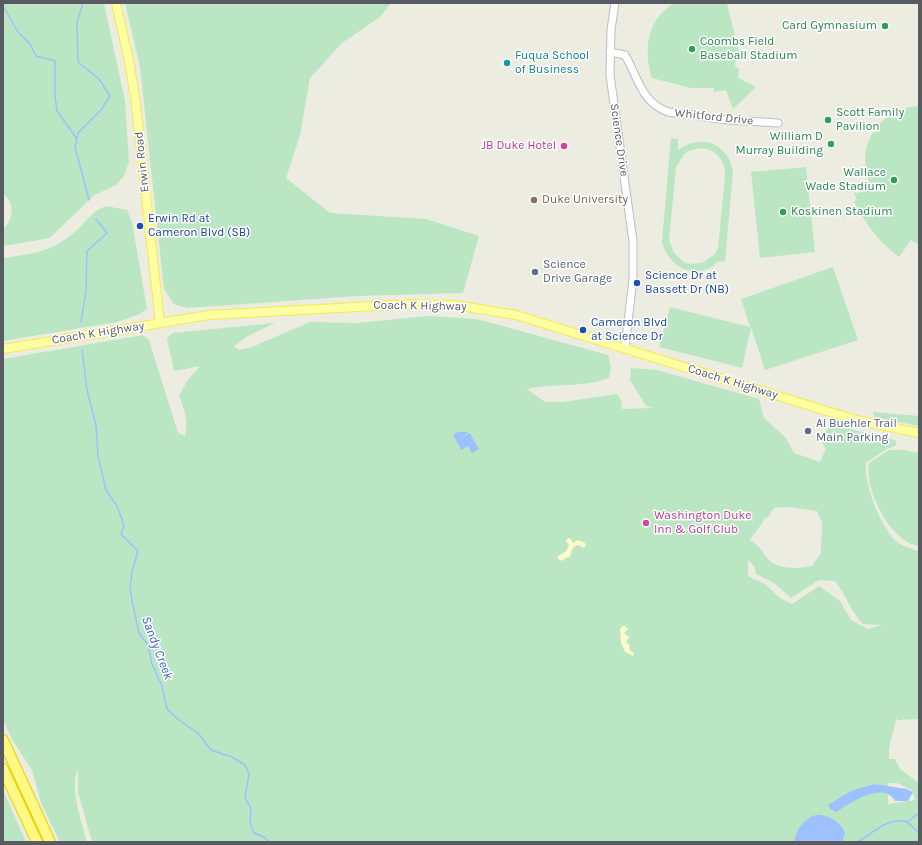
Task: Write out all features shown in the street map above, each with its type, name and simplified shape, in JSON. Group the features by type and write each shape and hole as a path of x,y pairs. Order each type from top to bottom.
{"highway":[{"path":"3,740 50,842"},
{"path":"3,769 37,842"}],"main road":[{"name":"Erwin Road","path":"116,3 129,61 135,97 160,322"},
{"name":"Coach K Highway","path":"3,349 209,314 437,304 474,307 516,315 856,420 919,433"}],"street":[{"name":"Science Drive","path":"615,3 610,52 610,76 633,241 633,279 625,348"},
{"name":"Whitford Drive","path":"610,52 625,55 636,81 647,99 660,109 668,112 728,120 778,123"}],"green space":[{"path":"3,3 104,3 125,101 129,162 124,176 116,185 94,195 50,238 3,246 3,229 7,225 12,212 10,202 3,194"},
{"path":"125,3 391,3 380,17 342,43 310,78 300,135 286,178 330,213 426,219 479,236 463,293 357,296 187,308 174,304 164,289 140,67"},
{"name":"Coombs Field Baseball Stadium","path":"674,3 727,4 739,51 739,55 736,56 735,67 739,68 738,78 756,87 733,109 726,90 714,92 714,88 691,88 652,78 648,56 650,36 658,18"},
{"name":"Wallace Wade Stadium","path":"919,106 919,245 911,240 899,257 879,239 868,225 854,201 857,200 854,193 858,193 870,186 865,159 866,148 875,130 889,116 898,111 908,107"},
{"path":"671,138 678,139 678,150 696,142 712,144 726,154 733,171 725,262 718,261 710,268 702,271 684,269 670,258 662,241","holes":["701,148 707,149 719,157 725,171 718,248 714,255 704,262 693,264 685,263 674,253 669,240 676,167 684,154 691,150"]},
{"name":"Koskinen Stadium","path":"806,167 815,252 760,258 751,172"},
{"path":"106,206 127,210 132,222 147,309 140,314 117,322 3,341 3,258 41,251 58,244 75,232 93,214"},
{"path":"833,267 858,340 765,370 751,327 742,368 659,347 670,307 750,327 741,299"},
{"path":"427,316 477,319 608,355 611,367 609,378 589,383 527,389 545,402 563,402 617,394 621,400 622,409 652,408 646,406 630,380 631,368 657,370 759,399 764,418 786,438 794,453 820,462 826,449 822,442 823,434 832,425 895,440 897,445 885,450 866,463 866,472 867,482 874,503 888,532 899,543 919,551 919,719 897,720 897,716 889,748 889,759 895,759 900,769 919,783 919,842 92,842 78,792 78,769 75,785 77,805 87,842 60,842 41,803 32,770 13,741 3,720 3,359 143,335 149,340 178,433 185,436 186,421 179,396 187,381 200,366 174,371 167,338 173,333 275,323 246,337 234,346 239,350 252,347 310,322 358,323","holes":["788,507 817,511 822,522 821,553 812,566 788,568 776,565 767,558 756,544 750,540 748,542 763,522 765,516 765,518 768,517 774,508","748,560 754,566 756,574 774,583 791,598 819,580 835,581 855,614 863,624 883,625 868,629 851,620 840,601 819,586 792,604 780,598 765,584 748,576","888,783 897,783 912,790 915,800 888,804"]},
{"path":"873,412 919,416 919,426 874,417"},
{"path":"889,450 904,450 919,453 919,546 909,543 899,535 890,525 875,500 871,487 869,463"},
{"path":"3,790 26,842 3,842"}],"sand":[{"path":"568,538 571,539 573,543 578,540 585,543 586,546 583,548 579,545 574,546 570,557 565,558 563,561 558,559 558,556 566,551 569,545 566,541"},
{"path":"624,625 628,629 624,633 629,637 626,642 629,644 630,650 634,653 633,656 625,652 621,643 620,629"}],"water":[{"path":"458,432 468,432 463,437 470,433 479,449 472,453 468,446 461,450 453,435"},
{"path":"874,784 907,789 913,792 908,801 895,801 890,795 875,793 858,799 836,812 830,809 828,805 851,791"},
{"path":"816,815 829,817 841,825 845,833 842,842 794,842 801,825"}],"waterway":[{"path":"83,3 77,22 78,62 99,79 110,96 101,110 78,133 75,147 89,200"},
{"name":"Sandy Creek","path":"3,6 18,32 30,44 36,56 55,61 55,96 57,111 77,139"},
{"name":"Sandy Creek","path":"81,322 86,291 87,251 107,233 96,219"},
{"name":"Sandy Creek","path":"82,350 87,390 96,426 98,456 106,490 117,506 124,525 121,534 138,551 132,572 130,587 139,633 148,645 152,664 162,686 167,709 179,720 198,733 211,750 232,757 245,765 249,774 245,798 251,808 250,822 254,833 264,837 269,842"},
{"path":"858,842 881,826 894,821 907,822 919,813"},
{"path":"907,822 919,833"}],"place":[{"name":"Card Gymnasium","path":"885,26"},
{"name":"Coombs Field Baseball Stadium","path":"692,49"},
{"name":"Fuqua School of Business","path":"507,63"},
{"name":"Scott Family Pavilion","path":"828,120"},
{"name":"William D Murray Building","path":"831,144"},
{"name":"JB Duke Hotel","path":"564,146"},
{"name":"Wallace Wade Stadium","path":"894,180"},
{"name":"Duke University","path":"534,200"},
{"name":"Koskinen Stadium","path":"783,212"},
{"name":"Erwin Rd at Cameron Blvd (SB)","path":"140,226"},
{"name":"Science Drive Garage","path":"535,272"},
{"name":"Science Dr at Bassett Dr (NB)","path":"637,283"},
{"name":"Cameron Blvd at Science Dr","path":"583,330"},
{"name":"Al Buehler Trail Main Parking","path":"808,431"},
{"name":"Washington Duke Inn & Golf Club","path":"646,523"}]}
